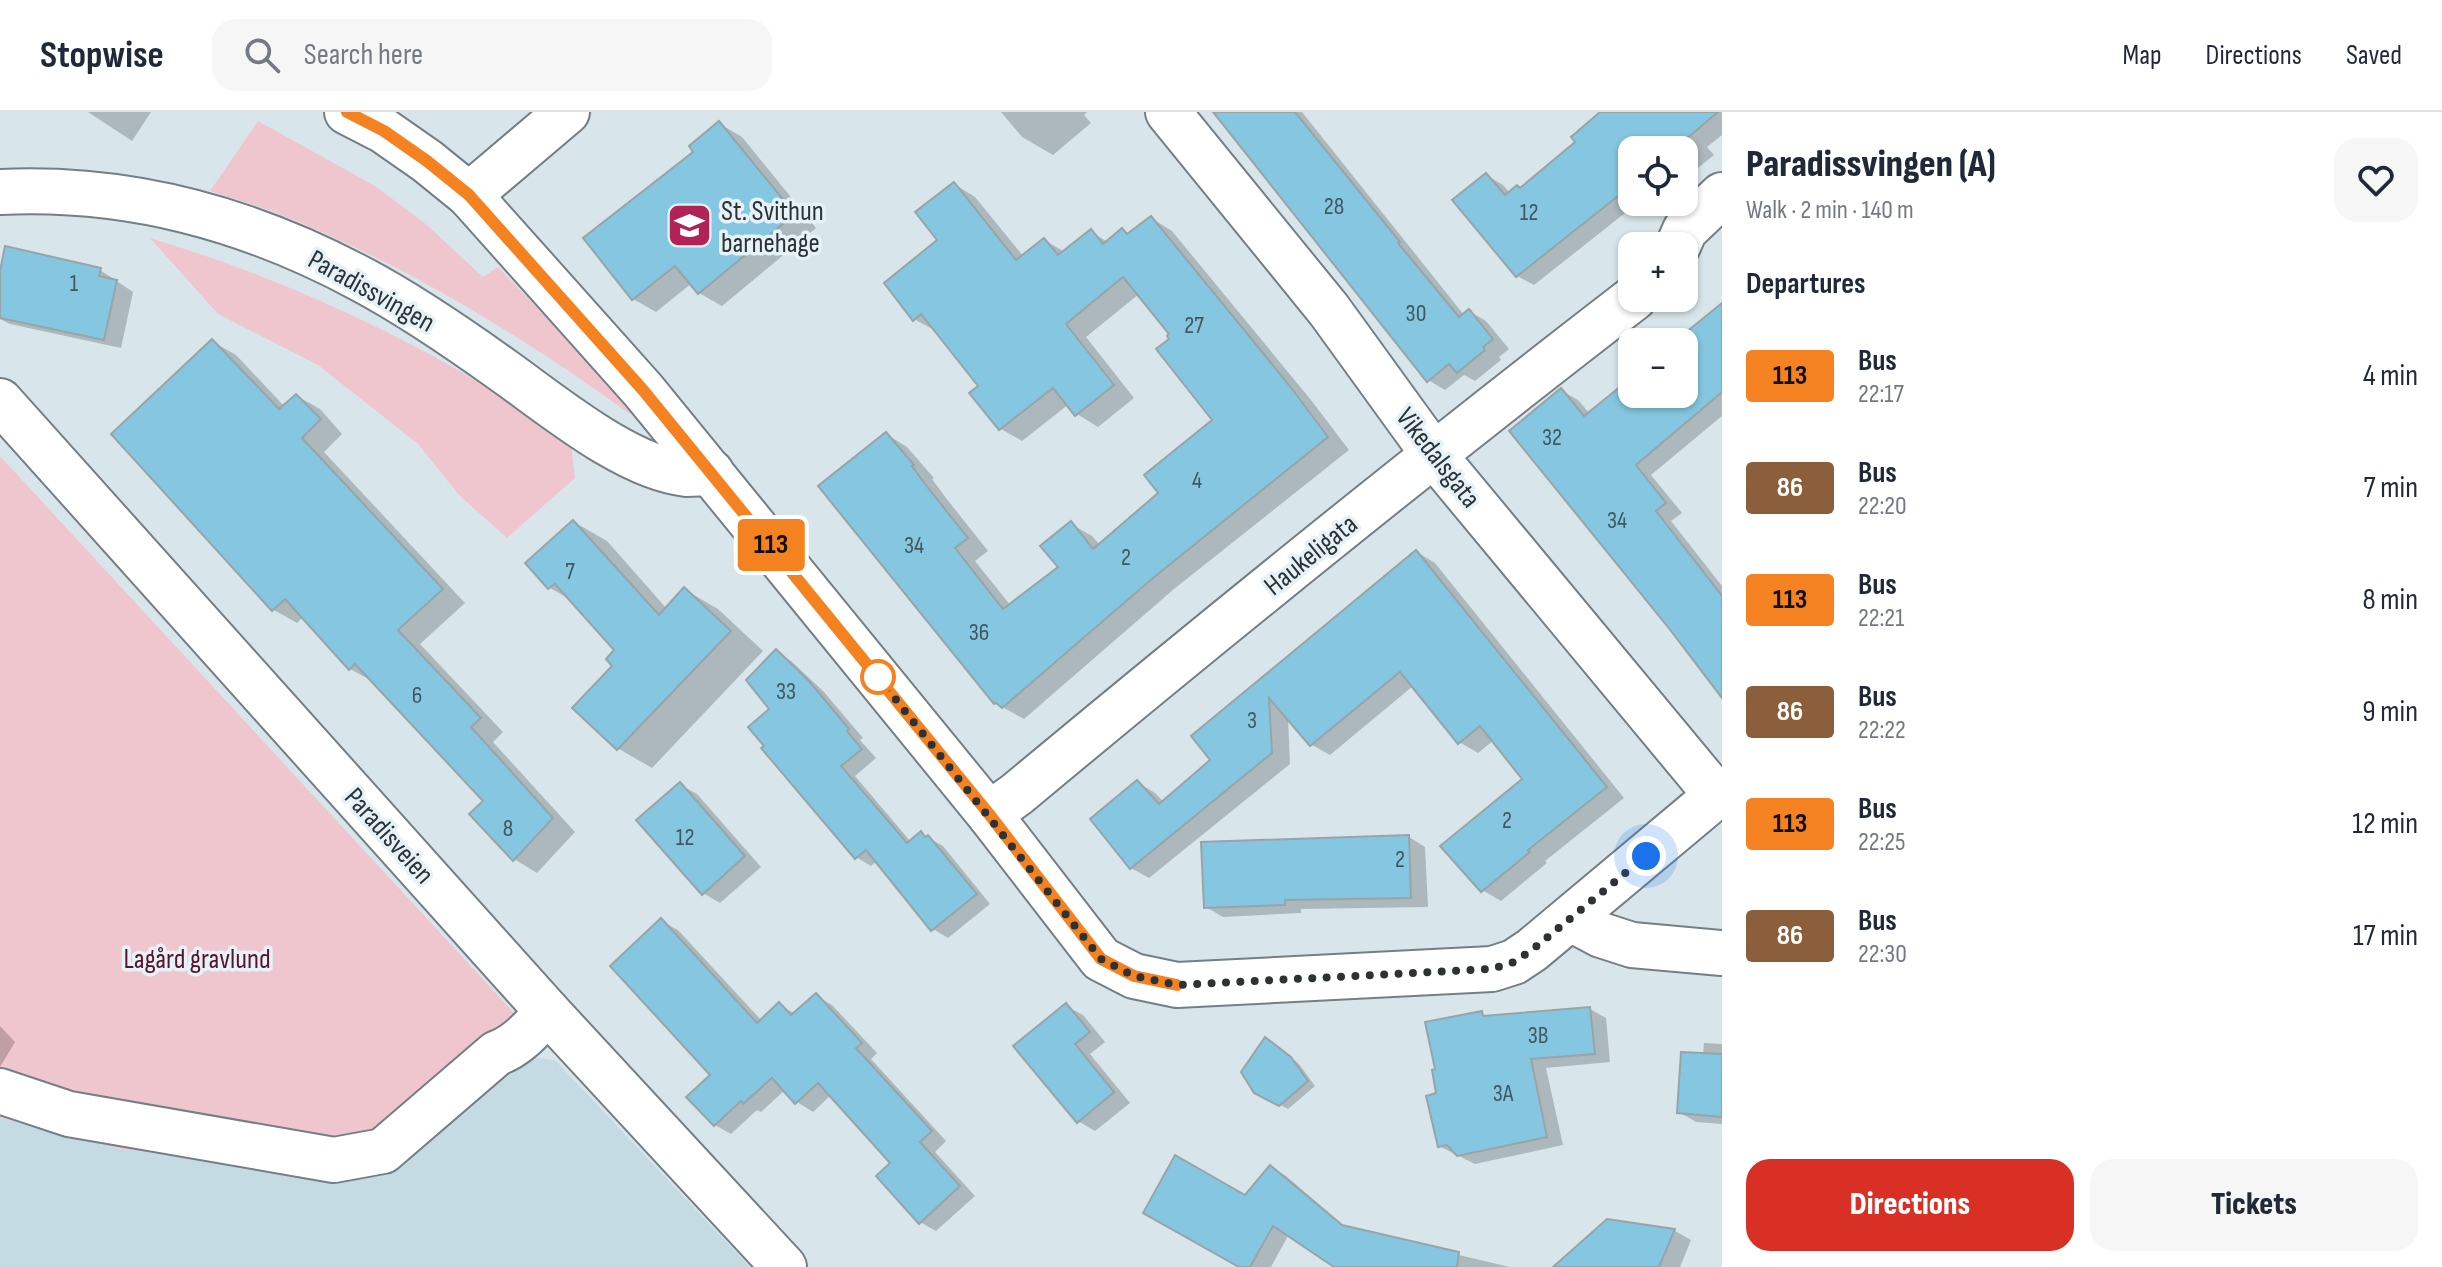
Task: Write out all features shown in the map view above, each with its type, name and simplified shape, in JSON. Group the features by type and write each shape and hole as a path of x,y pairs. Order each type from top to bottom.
{"street":[{"path":"347,112 384,131 469,195 643,390 711,472 989,814 1101,959 1134,976 1177,985 1492,969 1523,956 1720,794"},
{"path":"469,195 567,112"},
{"name":"Vikedalsgata","path":"1174,114 1329,310 1434,455 1720,794"},
{"name":"Paradissvingen","path":"0,192 47,189 119,195 193,210 260,232 361,279 463,342 597,436 636,458 687,474 711,472"},
{"path":"1684,232 1722,195"},
{"name":"Haukeligata","path":"989,814 1618,311"},
{"name":"Paradisveien","path":"0,401 548,1012 784,1267"},
{"path":"1571,919 1601,935 1632,945 1722,953"},
{"path":"0,1091 69,1114 334,1160 383,1151 497,1053 523,1038 548,1012"}],"shaded area":[{"path":"514,1056 555,1060 750,1267 0,1267 0,1118 121,1149 378,1176"}],"green space":[{"path":"258,121 375,186 427,225 483,277 498,267 634,410 630,414 502,328 368,253 266,209 210,191"},
{"path":"150,238 230,264 308,295 458,370 571,444 575,478 507,538 459,495 418,444 318,365 218,314"},
{"name":"Lagård gravlund","path":"0,456 515,1014 501,1034 514,1056 378,1176 121,1149 0,1118"}],"building":[{"path":"1213,112 1295,112 1459,317 1469,309 1493,339 1483,347 1485,350 1457,373 1449,364 1427,382"},
{"path":"1600,112 1718,112 1690,136 1618,136 1618,196 1516,277 1452,200 1486,173 1505,195 1517,185 1520,188 1575,142 1571,137"},
{"path":"719,121 795,214 698,294 675,266 632,300 583,238 693,152 689,146"},
{"path":"954,182 1016,260 1044,238 1058,255 1091,229 1103,244 1122,228 1127,234 1151,216 1328,437 1153,578 1002,708 994,704 818,486 886,432 968,538 955,548 1003,609 1058,567 1040,546 1071,521 1093,549 1158,493 1144,475 1212,420 1156,349 1169,339 1169,334 1123,277 1066,324 1114,385 1075,416 1053,388 999,430 969,393 978,386 921,314 913,321 884,283 937,240 915,212"},
{"path":"5,246 101,268 99,276 117,280 104,340 0,318 0,271"},
{"path":"1722,303 1722,392 1636,465 1666,503 1656,511 1722,596 1722,698 1509,431 1561,388 1584,416 1618,388 1618,408 1698,408 1698,328 1691,328"},
{"path":"212,339 279,409 296,394 321,419 302,438 443,589 398,630 481,718 471,727 553,818 513,861 469,814 483,801 355,664 349,670 285,599 272,611 111,434"},
{"path":"573,520 659,615 684,587 731,631 617,750 572,708 612,666 606,659 614,650 555,584 548,589 525,563"},
{"path":"1416,550 1607,787 1481,892 1440,846 1522,779 1480,726 1458,744 1400,672 1310,746 1269,698 1272,753 1130,869 1090,819 1137,780 1159,804 1210,760 1191,736"},
{"path":"776,649 809,681 862,749 841,766 907,843 921,831 925,837 928,835 977,894 931,931 866,850 855,859 761,748 764,746 748,727 769,709 746,680"},
{"path":"680,782 745,856 702,895 636,820"},
{"path":"1409,835 1411,898 1285,900 1285,905 1204,908 1201,842"},
{"path":"661,918 757,1023 779,1002 791,1015 816,993 862,1043 856,1048 932,1131 920,1142 960,1186 919,1224 876,1176 890,1163 818,1083 795,1104 772,1078 714,1126 686,1097 710,1075 610,966"},
{"path":"1066,1003 1090,1032 1075,1044 1114,1092 1077,1123 1013,1046"},
{"path":"1590,1007 1595,1054 1531,1059 1547,1137 1457,1156 1447,1145 1438,1147 1426,1096 1436,1093 1432,1070 1435,1069 1425,1022 1482,1011 1483,1016"},
{"path":"1265,1037 1291,1057 1308,1081 1279,1106 1254,1093 1241,1072"},
{"path":"1681,1052 1722,1054 1722,1117 1677,1113"},
{"path":"1175,1155 1245,1195 1270,1165 1342,1225 1459,1252 1457,1267 1334,1267 1273,1226 1250,1267 1239,1267 1143,1213"},
{"path":"1607,1219 1675,1229 1659,1267 1553,1267"}],"bus line":[{"name":"113","path":"347,112 384,131 469,195 643,390 989,814 1101,959 1134,976 1177,985"}],"place":[{"name":"St. Svithun barnehage","path":"690,226"}],"route":[{"path":"878,677 1101,959 1134,976 1177,985 1492,969 1514,962 1532,950 1646,856"}]}
